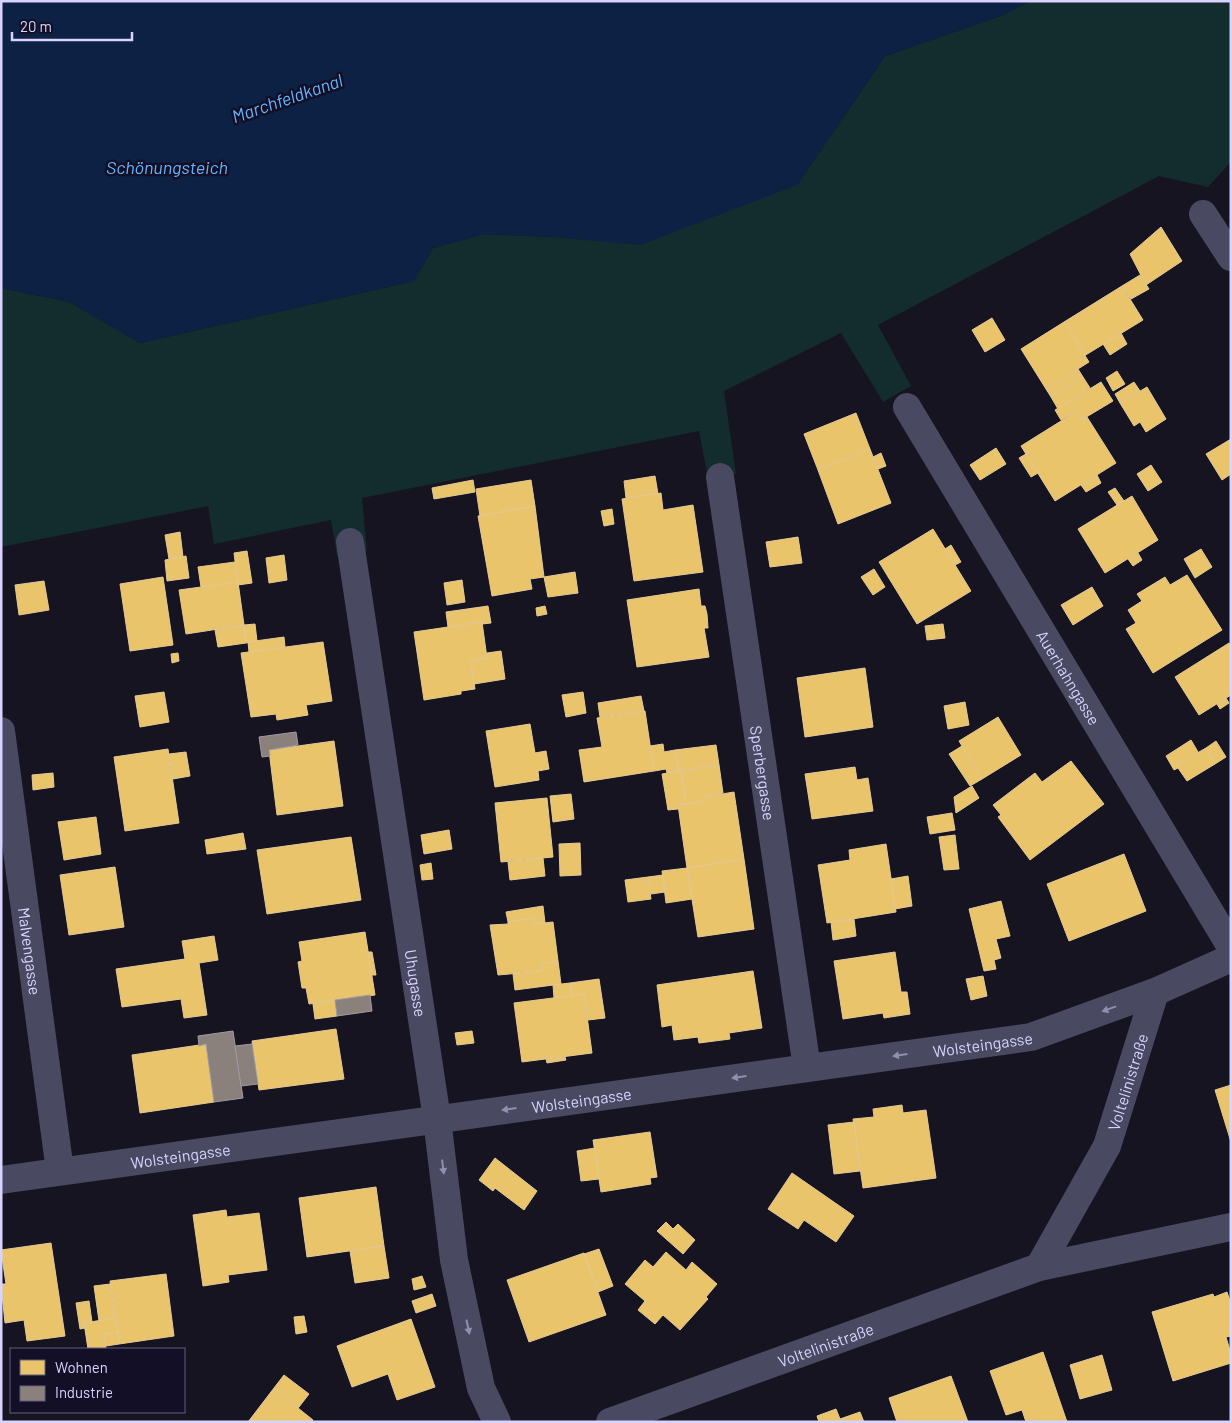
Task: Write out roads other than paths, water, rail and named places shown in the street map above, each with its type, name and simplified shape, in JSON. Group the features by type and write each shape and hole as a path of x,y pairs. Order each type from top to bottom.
{"street":[{"path":"1203,214 1231,257"},
{"name":"Auerhahngasse","path":"908,407 1231,947"},
{"name":"Sperbergasse","path":"720,477 807,1068"},
{"name":"Uhugasse","path":"350,542 437,1119 454,1260 481,1388 497,1422"},
{"name":"Malvengasse","path":"1,731 60,1171"},
{"path":"1155,992 1231,958"},
{"name":"Wolsteingasse","path":"1,1180 1031,1037 1155,992"},
{"name":"Voltelinistraße","path":"1039,1267 1107,1146 1155,992"},
{"name":"Voltelinistraße","path":"610,1422 1039,1267 1231,1227"}],"water":[{"name":"Schönungsteich","path":"1,1 1030,1 1003,15 885,56 797,185 640,245 553,237 484,234 433,248 414,281 140,343 70,302 1,288"}],"water label":[{"name":"Marchfeldkanal","path":"287,98"}]}
